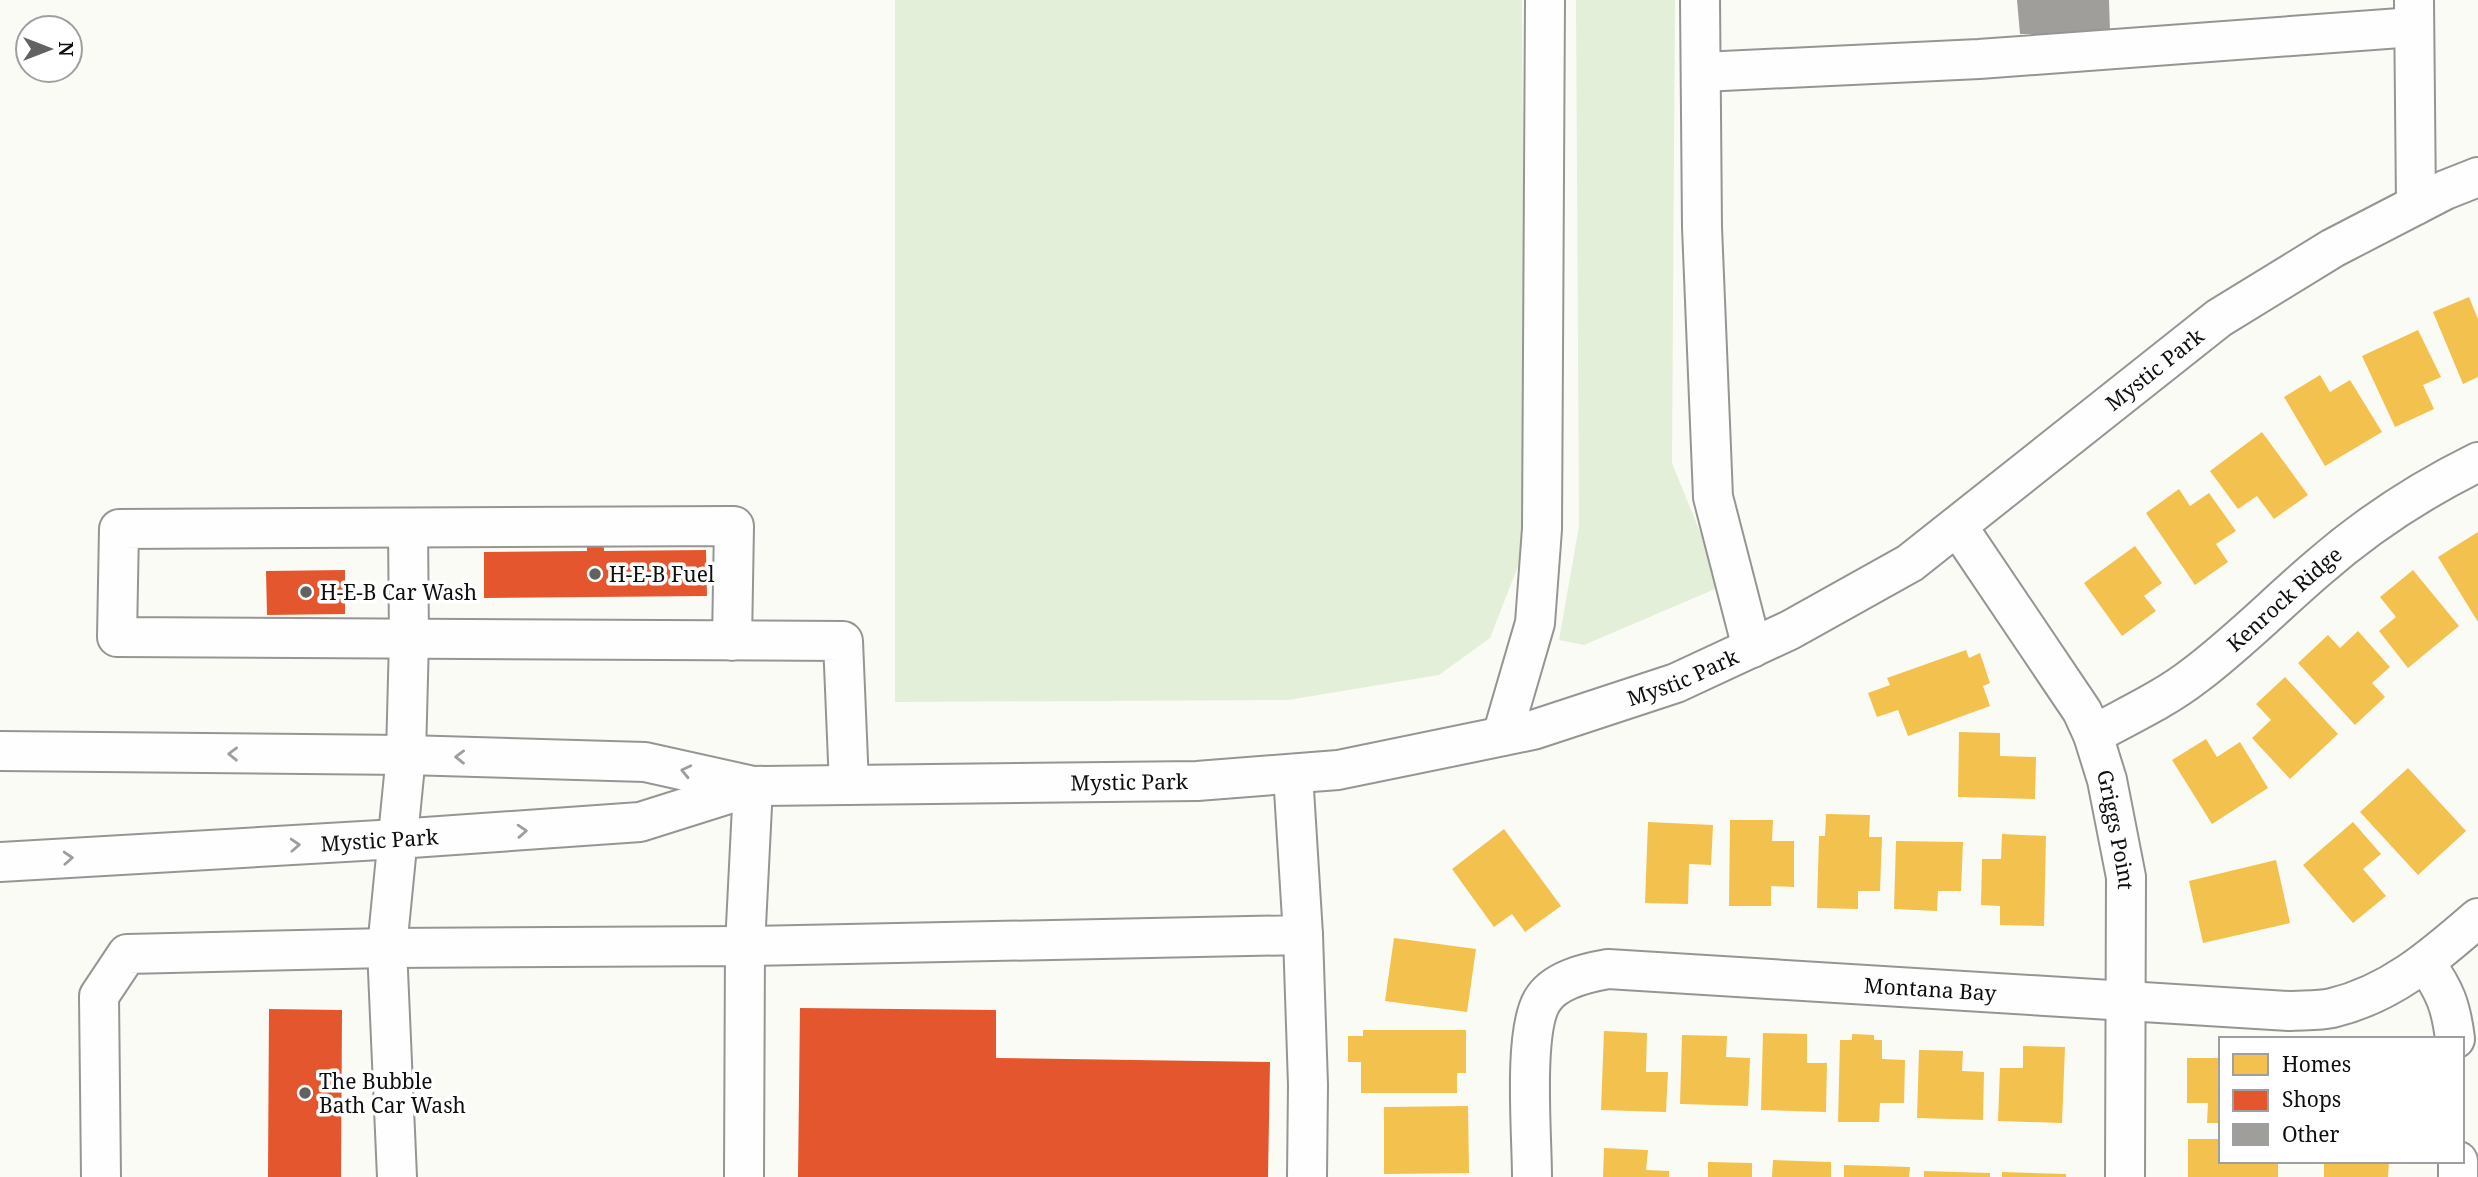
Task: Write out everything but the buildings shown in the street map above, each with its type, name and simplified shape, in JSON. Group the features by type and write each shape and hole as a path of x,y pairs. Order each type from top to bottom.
{"street":[{"path":"1502,736 1535,623 1542,529 1545,0"},
{"path":"1700,0 1702,227 1713,497 1752,648"},
{"path":"1702,72 1979,59 2414,14 2416,205"},
{"name":"Mystic Park","path":"0,751 406,755 645,762 753,786 1197,781 1338,770 1533,730 1676,683 1790,630 1910,563 2220,318 2333,248 2416,205 2478,177"},
{"name":"Kenrock Ridge","path":"2093,735 2192,678 2363,531 2453,474 2478,462"},
{"path":"732,641 734,526 119,529 117,637 843,642 849,785"},
{"name":"Griggs Point","path":"1958,527 2082,711 2093,735 2107,780 2126,877 2125,1177"},
{"path":"397,1177 387,948 406,755 410,639 408,528"},
{"path":"1293,774 1303,935 1308,1085 1307,1177"},
{"path":"744,1177 745,946 753,786"},
{"name":"Mystic Park","path":"0,862 640,822 753,786"},
{"name":"Montana Bay","path":"1532,1177 1531,1044 1535,1021 1542,1000 1558,986 1579,975 1608,970 2289,1011 2330,1008 2381,992 2426,964 2478,918"},
{"path":"101,1177 99,996 127,954 1303,935"},
{"path":"2426,964 2444,989 2455,1037"}],"green space":[{"path":"895,0 1522,0 1525,463 1522,556 1490,638 1439,675 1288,700 895,702"},
{"path":"1576,0 1675,0 1672,463 1722,586 1584,645 1559,640 1579,526"}],"place":[{"name":"H-E-B Fuel","path":"595,574"},
{"name":"H-E-B Car Wash","path":"306,592"},
{"name":"The Bubble Bath Car Wash","path":"305,1093"}]}
